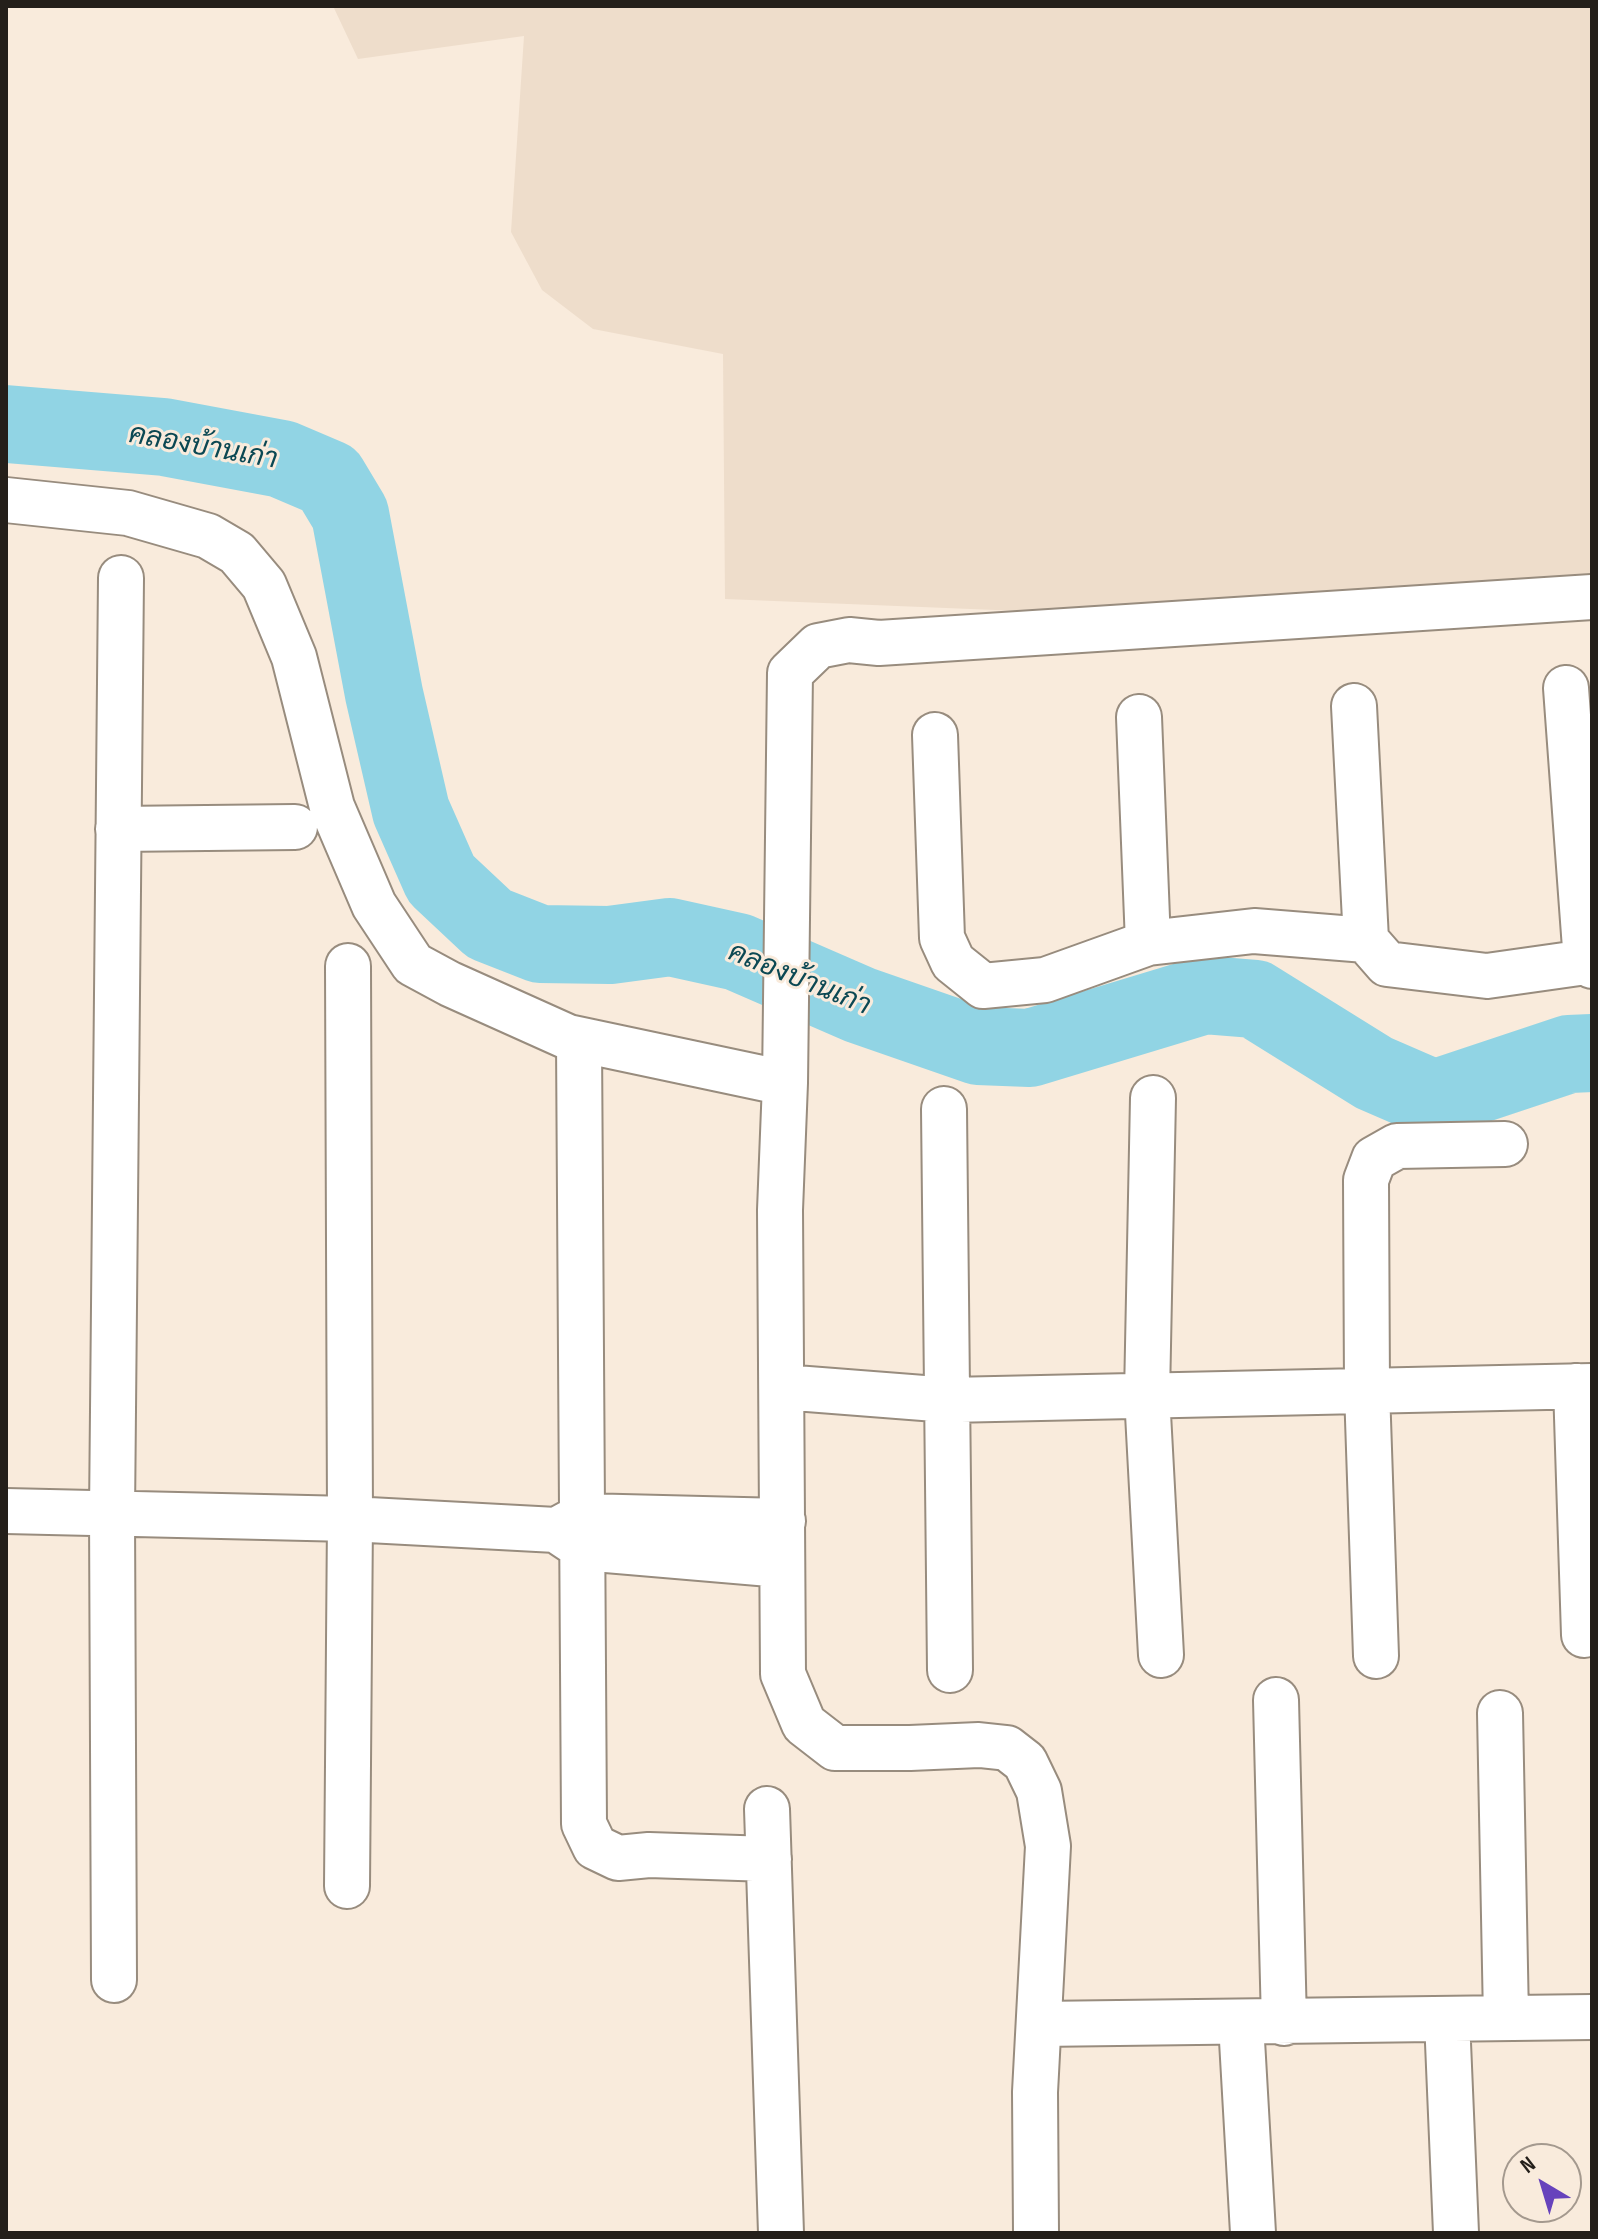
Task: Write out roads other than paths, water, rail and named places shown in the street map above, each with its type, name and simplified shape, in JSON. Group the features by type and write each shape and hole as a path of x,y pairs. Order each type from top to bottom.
{"street":[{"path":"6,500 128,513 208,536 237,553 264,585 294,657 332,807 374,905 413,964 450,984 579,1041 785,1072"},
{"path":"114,1980 112,1513 121,578"},
{"path":"1036,2233 1035,2092 1048,1846 1039,1791 1025,1762 1007,1748 979,1745 835,1748 804,1724 783,1674 780,1210 785,1072 790,673 818,646 849,640 879,643 1592,597"},
{"path":"1354,706 1366,940 1387,964 1487,976 1589,964 1566,688"},
{"path":"1139,717 1148,943"},
{"path":"935,735 942,938 953,962 983,986 1045,980 1148,943 1254,931 1366,940"},
{"path":"118,829 295,827"},
{"path":"347,1886 350,1519 348,966"},
{"path":"579,1041 573,1531 584,1824 595,1847 618,1858 649,1855 769,1859"},
{"path":"1153,1098 1147,1395 1161,1655"},
{"path":"944,1109 950,1670"},
{"path":"1376,1656 1367,1390 1366,1180 1374,1159 1397,1146 1505,1144"},
{"path":"782,1387 949,1400 1584,1386 1584,1635"},
{"path":"6,1511 350,1519 573,1531 783,1521"},
{"path":"573,1531 782,1565"},
{"path":"1276,1700 1284,2023"},
{"path":"1500,1713 1506,2018"},
{"path":"767,1809 781,2233"},
{"path":"1039,2024 1592,2017"},
{"path":"1447,2019 1456,2233"},
{"path":"1241,2023 1253,2233"}],"waterway":[{"name":"คลองบ้านเก่า","path":"6,424 164,437 282,459 329,479 350,514 384,694 411,811 441,879 489,924 540,944 610,945 670,937 738,952 860,1005 978,1046 1030,1048 1205,995 1255,999 1374,1073 1434,1099 1569,1054 1592,1053"}]}
